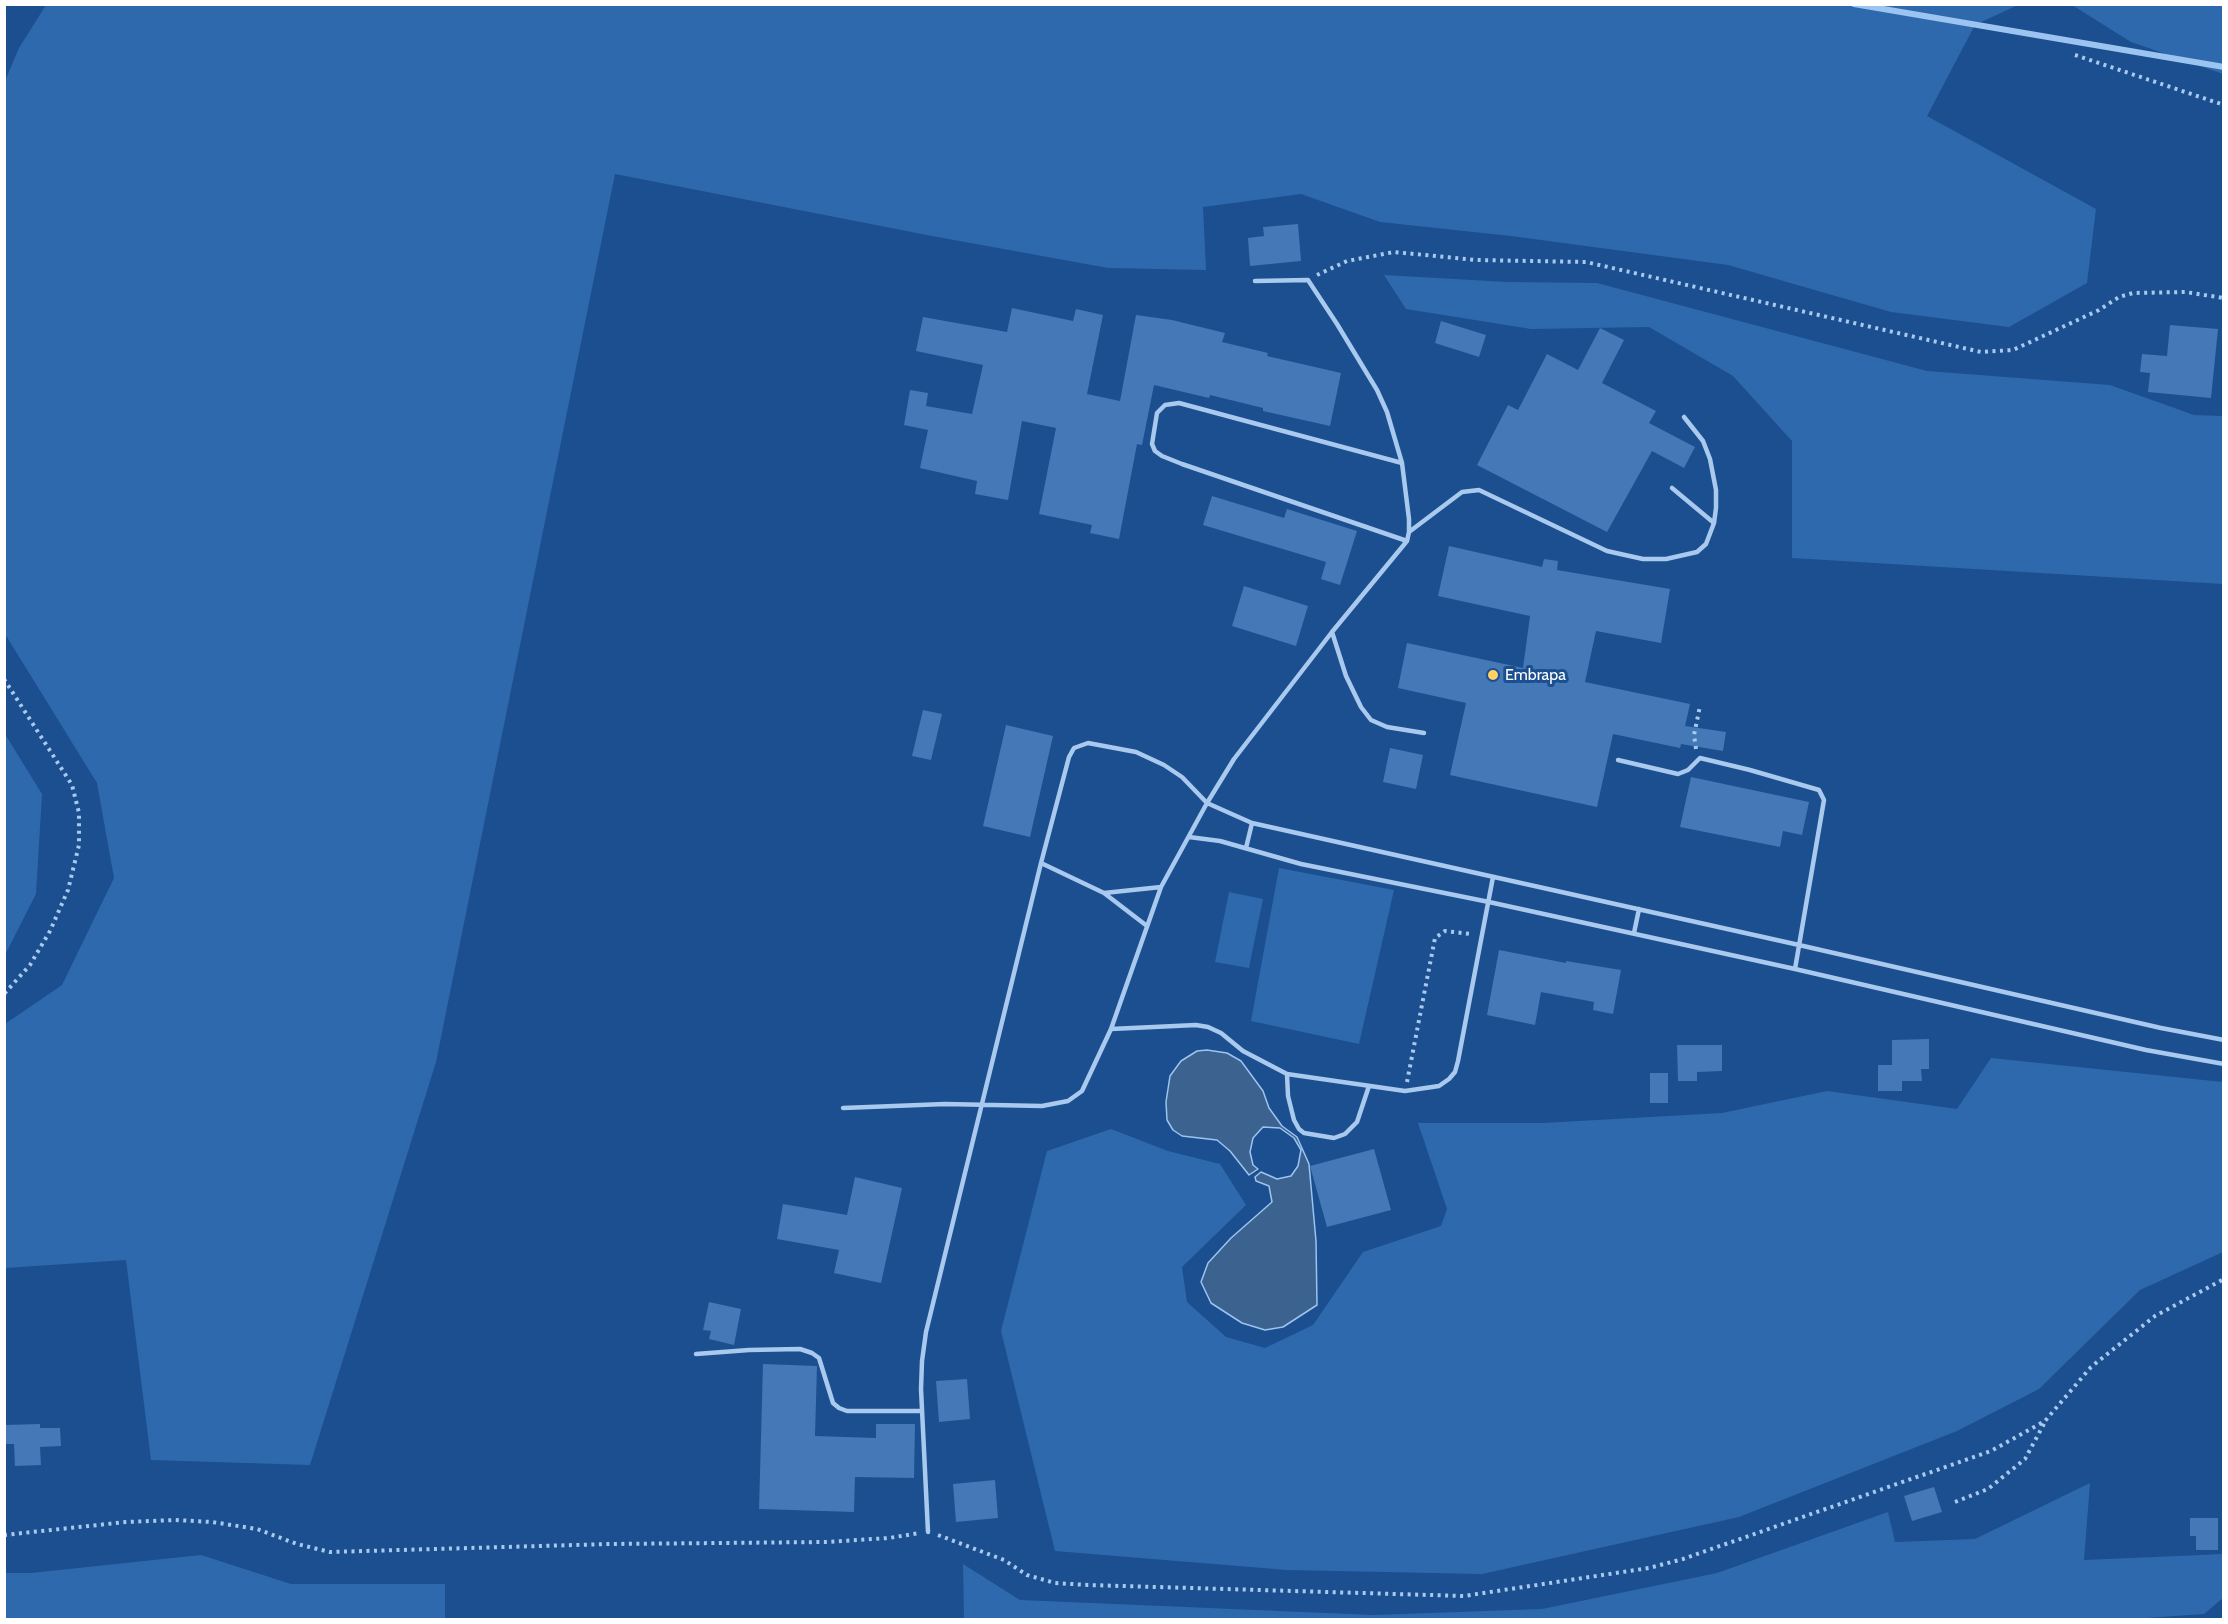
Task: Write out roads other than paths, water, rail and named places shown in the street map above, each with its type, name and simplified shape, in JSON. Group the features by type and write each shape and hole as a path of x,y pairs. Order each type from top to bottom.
{"lane":[{"path":"843,1108 945,1104 1042,1106 1068,1101 1082,1091 1111,1029 1161,887 1207,803 1234,759 1332,632 1407,541 1410,531 1402,463 1387,412 1377,390 1338,324 1308,280 1255,280"},
{"path":"1402,463 1179,404 1165,405 1157,412 1152,444 1155,451 1162,456 1182,464 1407,541"},
{"path":"1410,531 1462,492 1479,490 1607,551 1643,559 1666,559 1697,552 1706,544 1714,523 1716,490 1704,441 1684,417"},
{"path":"1672,488 1714,523"},
{"path":"1332,632 1346,676 1360,707 1371,720 1387,727 1424,733"},
{"path":"928,1532 922,1411 922,1361 926,1332 1069,757 1074,748 1082,744 1088,743 1136,752 1164,765 1182,777 1207,803 1252,823 2223,1040"},
{"path":"1618,760 1678,774 1688,770 1700,758 1819,790 1824,800 1796,969"},
{"path":"1246,848 1252,823"},
{"path":"1189,837 1206,838 1301,864 1489,902 1796,969 2146,1050 2223,1064"},
{"path":"1041,863 1104,893 1146,926"},
{"path":"1111,1029 1196,1025 1208,1027 1243,1051 1287,1074 1405,1091 1438,1086 1455,1072 1493,877"},
{"path":"1104,893 1161,887"},
{"path":"1634,933 1640,909"},
{"path":"1287,1074 1288,1096 1294,1120 1299,1129 1304,1133 1334,1138 1345,1134 1357,1122 1369,1086"},
{"path":"696,1354 800,1349 819,1358 833,1403 839,1408 847,1411 922,1411"}],"waterway":[{"path":"1854,4 2224,67"}],"place":[{"name":"Embrapa","path":"1493,675"}]}
